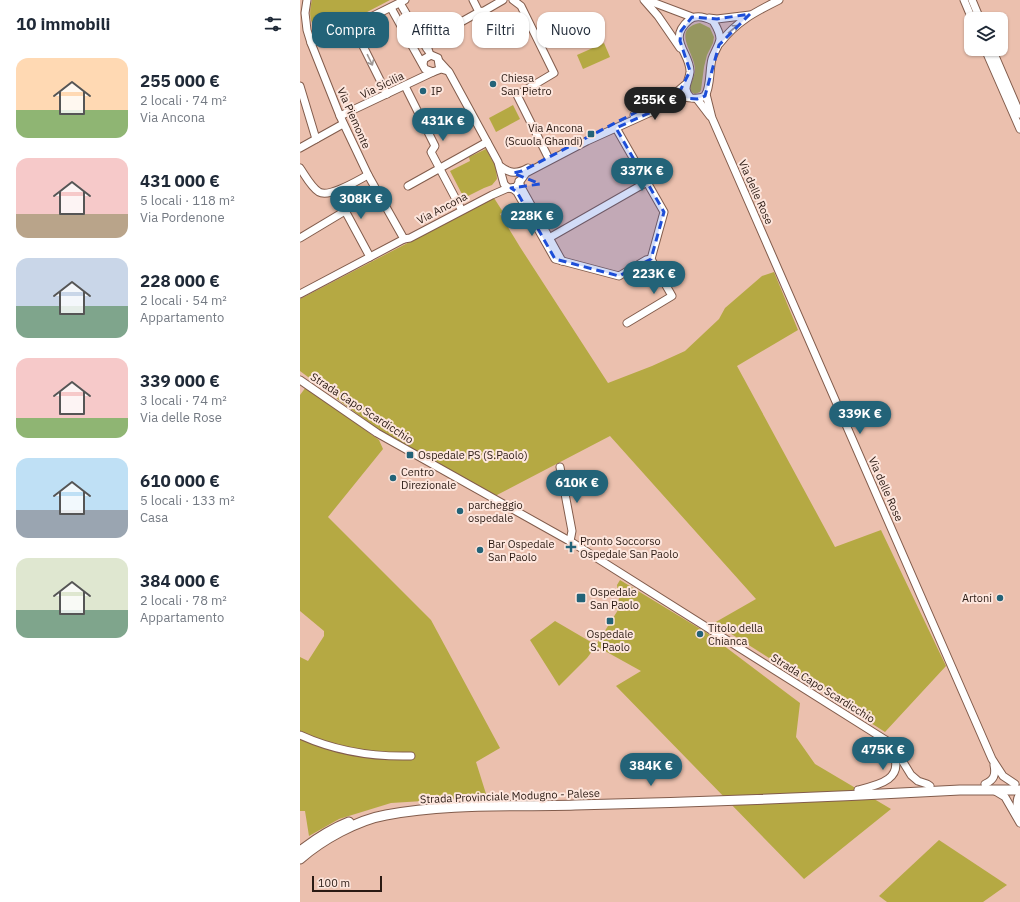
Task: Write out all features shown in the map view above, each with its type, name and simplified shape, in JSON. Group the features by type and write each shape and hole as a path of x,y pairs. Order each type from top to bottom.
{"main road":[{"name":"Strada Provinciale Modugno - Palese","path":"300,850 340,825 380,811 405,806 430,804 571,801 984,784 1018,786"},
{"name":"Strada Provinciale Modugno - Palese","path":"300,859 343,831 368,819 409,812 468,807 574,806 993,790 1018,786"}],"street":[{"name":"Via Piemonte","path":"308,0 302,12 304,30 343,124 368,175 404,239"},
{"path":"473,0 480,12 504,0"},
{"path":"513,0 521,6 554,73 517,94 548,157"},
{"path":"646,0 692,17 701,16 713,21 720,37 719,45"},
{"path":"503,180 505,174 522,171 672,96 685,85 690,71 688,63 682,50 646,0"},
{"path":"509,188 516,187 526,173 587,141 684,97 702,98 706,94 708,88 710,68 713,57 727,34 750,14 779,0"},
{"path":"964,0 969,12"},
{"path":"972,0 977,12"},
{"path":"383,12 403,1 430,53 436,56 449,72 500,166 503,180 509,188 517,192 555,259 619,276 646,260 651,260"},
{"path":"391,8 427,71 444,69 449,72"},
{"path":"707,18 717,19 750,14"},
{"path":"430,53 427,46 429,40 472,16"},
{"path":"682,50 680,41 681,31 685,23 692,17"},
{"path":"364,48 387,94"},
{"path":"422,78 424,73 423,66 426,57 430,53"},
{"path":"988,56 1020,129"},
{"path":"995,56 1020,114"},
{"path":"435,70 439,61"},
{"name":"Via Sicilia","path":"340,116 422,78 435,70"},
{"name":"Via delle Rose","path":"685,85 686,92 694,98 712,118"},
{"path":"300,86 302,98 316,139"},
{"path":"405,86 434,146 431,152 460,207"},
{"name":"Via delle Rose","path":"706,94 712,118 992,759"},
{"path":"300,148 343,124"},
{"path":"616,128 664,212 651,260 672,296 626,323"},
{"path":"408,186 487,142"},
{"path":"500,166 517,175 518,183 562,261"},
{"path":"300,168 320,193 326,194 335,192 368,175"},
{"name":"Via Ancona","path":"404,239 409,234 490,191 503,180"},
{"path":"549,238 647,182"},
{"name":"Via Ancona","path":"404,239 410,238 492,194 509,188"},
{"path":"335,192 370,257"},
{"path":"300,238 345,211"},
{"path":"300,294 404,239"},
{"name":"Strada Capo Scardicchio","path":"300,380 377,433 570,542 884,739"},
{"path":"560,467 572,531 570,542"},
{"path":"300,735 325,745 355,752 381,756 411,756"},
{"path":"884,739 892,744 911,775 918,781 930,786"},
{"path":"858,790 880,785 890,778 895,770 896,762 894,755 891,747 884,739"},
{"path":"984,784 994,778 995,772 992,759"},
{"path":"992,759 1003,776 1018,786"},
{"path":"993,790 1005,796 1020,818"},
{"path":"1020,794 1016,803 1020,818"}],"highlighted area":[{"path":"750,14 719,45 705,96 697,99 682,98 616,128 664,212 651,259 619,276 555,259 517,192 511,188 540,184 513,173 522,171 681,89 690,71 680,41 681,31 692,17 717,19"}],"shaded area":[{"path":"312,0 390,0 367,12 312,12 312,23 310,9"},
{"path":"700,23 710,28 714,37 704,67 701,90 695,94 691,92 690,87 694,76 694,62 685,36 687,30 691,26"},
{"path":"605,45 610,57 583,69 577,55 593,48 605,48"},
{"path":"513,105 520,119 496,132 489,118"},
{"path":"486,149 496,167 497,179 492,185 464,198 450,171 470,161 469,157"},
{"path":"494,198 503,212 500,214 520,247 608,383 685,351 719,319 725,308 762,276 774,272 798,330 737,366 835,547 881,530 946,666 885,732 714,623 756,599 610,436 495,496 376,428 300,371 300,299"},
{"path":"306,387 379,440 383,449 328,517 431,620 500,748 476,762 487,797 391,803 339,819 309,836 305,811 300,811 300,657 308,661 324,636 324,631 300,611 300,395"},
{"path":"620,580 707,633 800,703 796,737 815,764 891,809 804,879 616,686 641,671 596,646 587,658 559,686 530,640 555,621 596,645 618,610 615,608 619,599 617,585"},
{"path":"939,840 1007,885 983,902 887,902 879,896"}],"place":[{"name":"Chiesa San Pietro","path":"493,84"},
{"name":"IP","path":"423,91"},
{"name":"Via Ancona (Scuola Ghandi)","path":"591,134"},
{"name":"Ospedale PS (S.Paolo)","path":"410,455"},
{"name":"Centro Direzionale","path":"393,478"},
{"name":"parcheggio ospedale","path":"460,511"},
{"name":"Pronto Soccorso Ospedale San Paolo","path":"571,547"},
{"name":"Bar Ospedale San Paolo","path":"480,550"},
{"name":"Ospedale San Paolo","path":"581,598"},
{"name":"Artoni","path":"1000,598"},
{"name":"Ospedale S. Paolo","path":"610,621"},
{"name":"Titolo della Chianca","path":"700,634"}]}
